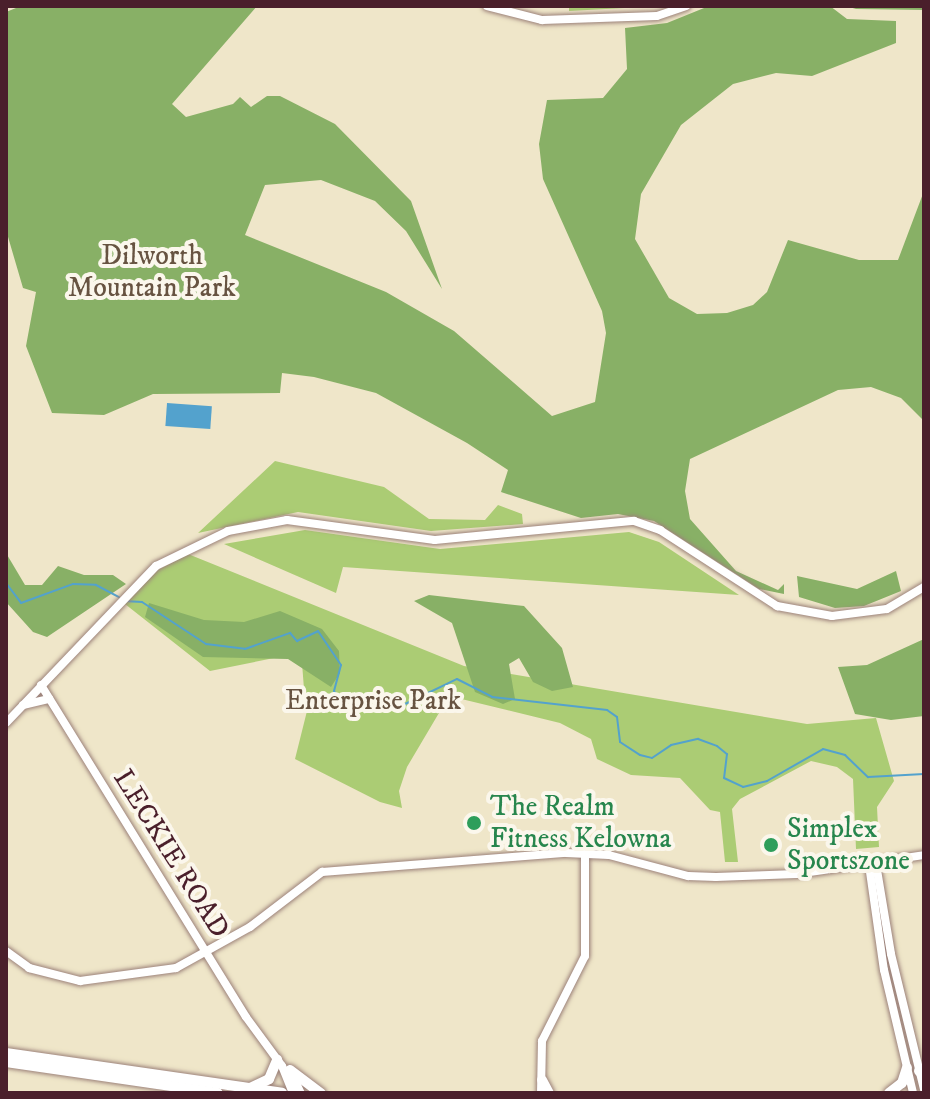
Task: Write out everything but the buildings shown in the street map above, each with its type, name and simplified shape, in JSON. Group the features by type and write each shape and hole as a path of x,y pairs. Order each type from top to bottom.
{"highway":[{"path":"6,1053 282,1093"},
{"path":"248,1089 271,1077 277,1060"},
{"path":"6,1062 218,1093"},
{"path":"889,1093 902,1083 907,1068"},
{"path":"290,1070 321,1093"},
{"path":"535,1093 542,1080"},
{"path":"542,1080 549,1093"}],"street":[{"path":"487,6 542,20 657,16 686,6"},
{"path":"6,723 120,599 156,566 191,545 228,531 287,520 435,540 634,521 660,530 751,592 792,611 861,615 887,609 924,587"},
{"name":"LECKIE ROAD","path":"41,685 265,1046 277,1060 293,1093"},
{"path":"22,706 49,699"},
{"path":"541,1093 542,1041 585,956 585,854"},
{"path":"6,951 29,968 80,981 146,975 208,954 322,872 585,854 716,877 872,865 924,855"},
{"path":"872,865 913,1093"},
{"path":"872,865 924,1089"},
{"name":"LECKIE ROAD","path":"265,1046 290,1070 301,1093"}],"green space":[{"name":"Dilworth Mountain Park","path":"21,6 257,6 172,104 186,117 233,104 240,97 251,107 267,96 280,96 335,124 411,201 442,289 406,231 375,201 321,180 265,185 245,235 386,292 454,331 552,416 595,402 606,333 602,311 543,179 539,144 547,100 603,98 627,69 625,28 667,23 709,6 830,6 847,19 896,21 896,43 812,76 776,73 733,84 681,125 641,194 635,239 669,298 697,314 727,313 753,305 767,292 788,240 859,260 898,260 924,191 924,421 901,398 871,387 838,390 690,459 685,491 690,519 736,571 778,590 784,584 784,594 759,589 654,521 618,514 581,518 501,492 508,470 467,443 376,393 314,377 282,373 280,393 153,394 104,415 52,413 26,346 36,292 23,288 6,230 6,12"},
{"path":"569,6 661,6 569,11"},
{"path":"846,6 924,6 924,10 856,9"},
{"path":"275,461 384,487 429,519 485,520 498,505 522,514 523,524 431,531 298,512 198,533"},
{"path":"305,530 440,549 629,532 659,542 739,595 343,567 336,593 224,544"},
{"path":"6,553 25,585 42,585 58,566 84,575 113,575 126,584 47,637 33,632 6,602"},
{"name":"Enterprise Park","path":"188,554 464,666 807,724 876,718 894,781 877,807 879,847 856,849 853,779 837,767 811,761 740,799 732,809 738,862 725,862 720,812 710,810 680,778 631,775 597,759 591,739 560,723 449,696 407,767 399,791 402,808 380,802 295,759 310,699 304,689 302,663 289,655 210,671 125,604 158,570"},
{"path":"896,571 901,591 864,606 835,608 799,597 797,576 857,589"},
{"path":"429,595 524,606 562,648 573,687 552,691 533,682 519,658 509,664 515,699 503,704 475,692 452,623 414,601"},
{"path":"149,603 204,620 244,622 280,611 322,629 339,651 340,673 331,687 288,659 203,657 145,617"},
{"path":"924,639 924,716 891,720 855,714 838,667 867,665"}],"water":[{"path":"167,403 212,406 210,429 165,426"}],"waterway":[{"path":"6,583 21,603 73,584 96,585 119,597"},
{"path":"124,601 142,602 206,644 245,649 290,633 297,641 318,631 341,665 334,691 338,698 363,705 399,707 457,679 492,697 607,710 617,717 620,742 640,755 652,758 671,745 698,739 717,746 727,754 724,778 743,787 767,781 823,749 845,755 868,777 924,774"}],"place":[{"name":"The Realm Fitness Kelowna","path":"474,823"},
{"name":"Simplex Sportszone","path":"771,845"}]}
